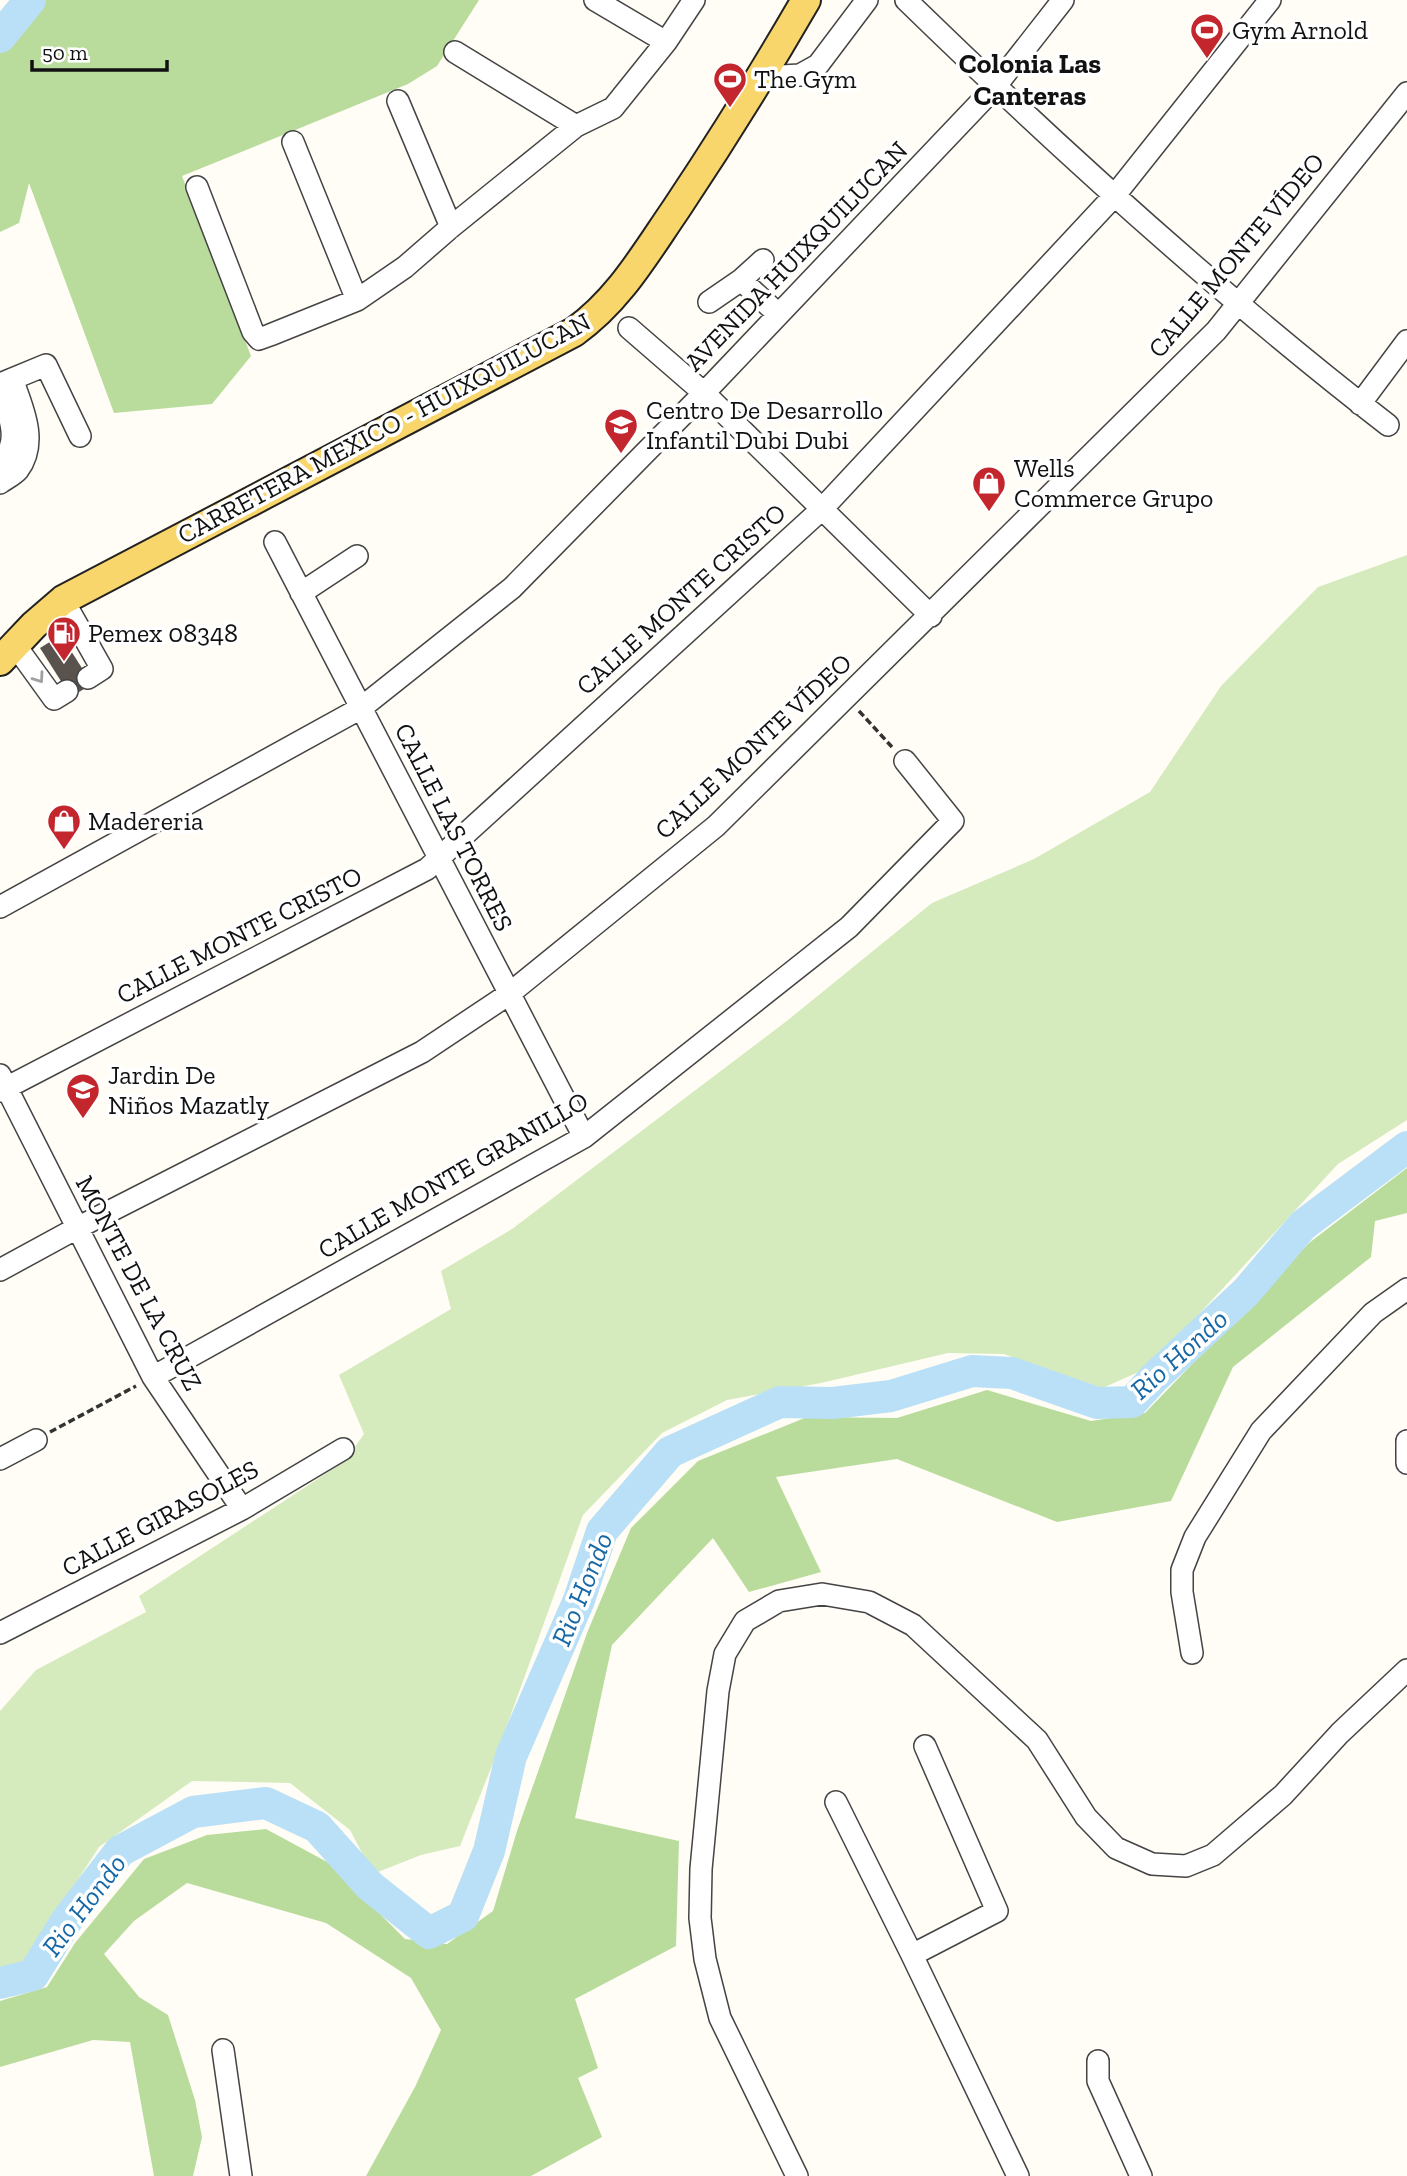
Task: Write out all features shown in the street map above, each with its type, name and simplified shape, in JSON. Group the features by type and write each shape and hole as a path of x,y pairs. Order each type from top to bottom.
{"main road":[{"name":"CARRETERA MEXICO - HUIXQUILUCAN","path":"8,653 63,600 574,332 591,320 607,306 644,256 762,77 806,0"}],"street":[{"path":"595,0 666,42"},
{"path":"197,187 253,332 259,339 357,300 405,267 576,126 613,108 666,42 694,0"},
{"path":"762,77 800,75 818,65 867,0"},
{"path":"906,0 995,87 1238,304 1388,425"},
{"name":"AVENIDA HUIXQUILUCAN","path":"0,907 361,708 512,588 704,393 995,87 1063,0"},
{"name":"CALLE MONTE CRISTO","path":"2,1084 427,869 439,859 822,509 1115,195 1270,0"},
{"path":"455,52 576,126"},
{"name":"CALLE MONTE VÍDEO","path":"0,1270 422,1052 509,994 716,826 1216,331 1407,93"},
{"path":"398,101 451,227"},
{"path":"293,142 357,300"},
{"path":"709,302 741,280 762,260"},
{"path":"741,280 778,314"},
{"path":"629,328 704,393 931,616"},
{"path":"1360,404 1407,341"},
{"path":"4,384 46,365 80,436"},
{"path":"0,462 5,458 13,440 4,384"},
{"path":"0,483 18,470 28,446 27,421 4,384"},
{"name":"CALLE LAS TORRES","path":"275,542 584,1137"},
{"path":"301,593 357,556"},
{"path":"63,600 102,669 88,678"},
{"path":"8,653 54,699 67,691"},
{"name":"CALLE MONTE GRANILLO","path":"153,1377 584,1137 849,927 953,821 905,761"},
{"name":"MONTE DE LA CRUZ","path":"2,1084 153,1377 242,1509"},
{"path":"1192,1653 1182,1592 1182,1570 1195,1536 1261,1431 1373,1313 1407,1289"},
{"path":"0,1459 36,1440"},
{"path":"1407,1441 1407,1463"},
{"name":"CALLE GIRASOLES","path":"0,1633 242,1509 343,1449"},
{"path":"797,2176 720,2018 705,1959 700,1918 701,1869 718,1691 725,1654 745,1622 779,1601 822,1594 869,1602 914,1625 1037,1740 1086,1817 1101,1833 1116,1848 1152,1864 1186,1866 1213,1855 1283,1795 1340,1733 1407,1670"},
{"path":"912,1955 997,1911 925,1746"},
{"path":"836,1802 1018,2176"},
{"path":"223,2050 241,2176"},
{"path":"1098,2061 1098,2081 1141,2176"}],"path":[{"path":"846,696 905,761"},
{"path":"36,1440 153,1377"}],"green space":[{"path":"30,0 479,0 437,66 408,84 182,176 251,356 212,404 114,413 29,183 19,223 0,232 0,37"},
{"path":"1407,555 1407,1120 1338,1164 1150,1367 1098,1390 1004,1354 948,1353 821,1383 727,1400 662,1433 583,1515 497,1753 460,1846 421,1855 373,1874 350,1830 290,1783 192,1781 99,1847 23,1965 0,1972 0,1711 36,1670 146,1612 139,1596 345,1461 364,1434 339,1375 451,1309 441,1271 512,1229 788,1020 932,903 1034,859 1150,792 1221,686 1318,587"},
{"path":"1407,1168 1407,1213 1375,1221 1371,1257 1233,1367 1171,1501 1057,1522 897,1459 776,1477 821,1572 749,1592 713,1538 612,1645 575,1818 679,1841 676,1946 575,1999 598,2068 578,2078 602,2137 531,2176 366,2176 415,2087 441,2030 411,1978 326,1923 187,1883 134,1921 104,1954 139,1997 168,2015 195,2100 202,2137 193,2176 154,2176 130,2042 93,2040 0,2067 0,2001 47,1987 75,1943 144,1859 207,1835 266,1829 329,1863 405,1939 447,1944 493,1911 517,1831 587,1633 631,1528 698,1461 807,1417 897,1418 987,1390 1091,1421 1145,1413 1309,1243"}],"building":[{"name":"Pemex 08348","path":"61,635 92,684 71,697 40,648"}],"waterway":[{"path":"0,37 30,0"},
{"name":"Rio Hondo","path":"0,1983 33,1975 67,1920 120,1851 193,1812 266,1803 317,1827 370,1886 429,1933 463,1916 489,1851 511,1756 579,1600 602,1531 670,1452 780,1402 833,1403 891,1396 972,1371 1012,1373 1097,1403 1132,1402 1246,1292 1303,1225 1407,1147"}],"place":[{"name":"Gym Arnold","path":"1207,60"},
{"name":"The Gym","path":"730,109"},
{"name":"Centro De Desarrollo Infantil Dubi Dubi","path":"621,455"},
{"name":"Wells Commerce Grupo","path":"989,513"},
{"name":"Pemex 08348","path":"64,663"},
{"name":"Madereria","path":"64,851"},
{"name":"Jardin De Niños Mazatly","path":"83,1120"}],"district":[{"name":"Colonia Las Canteras","path":"1030,79"}]}
